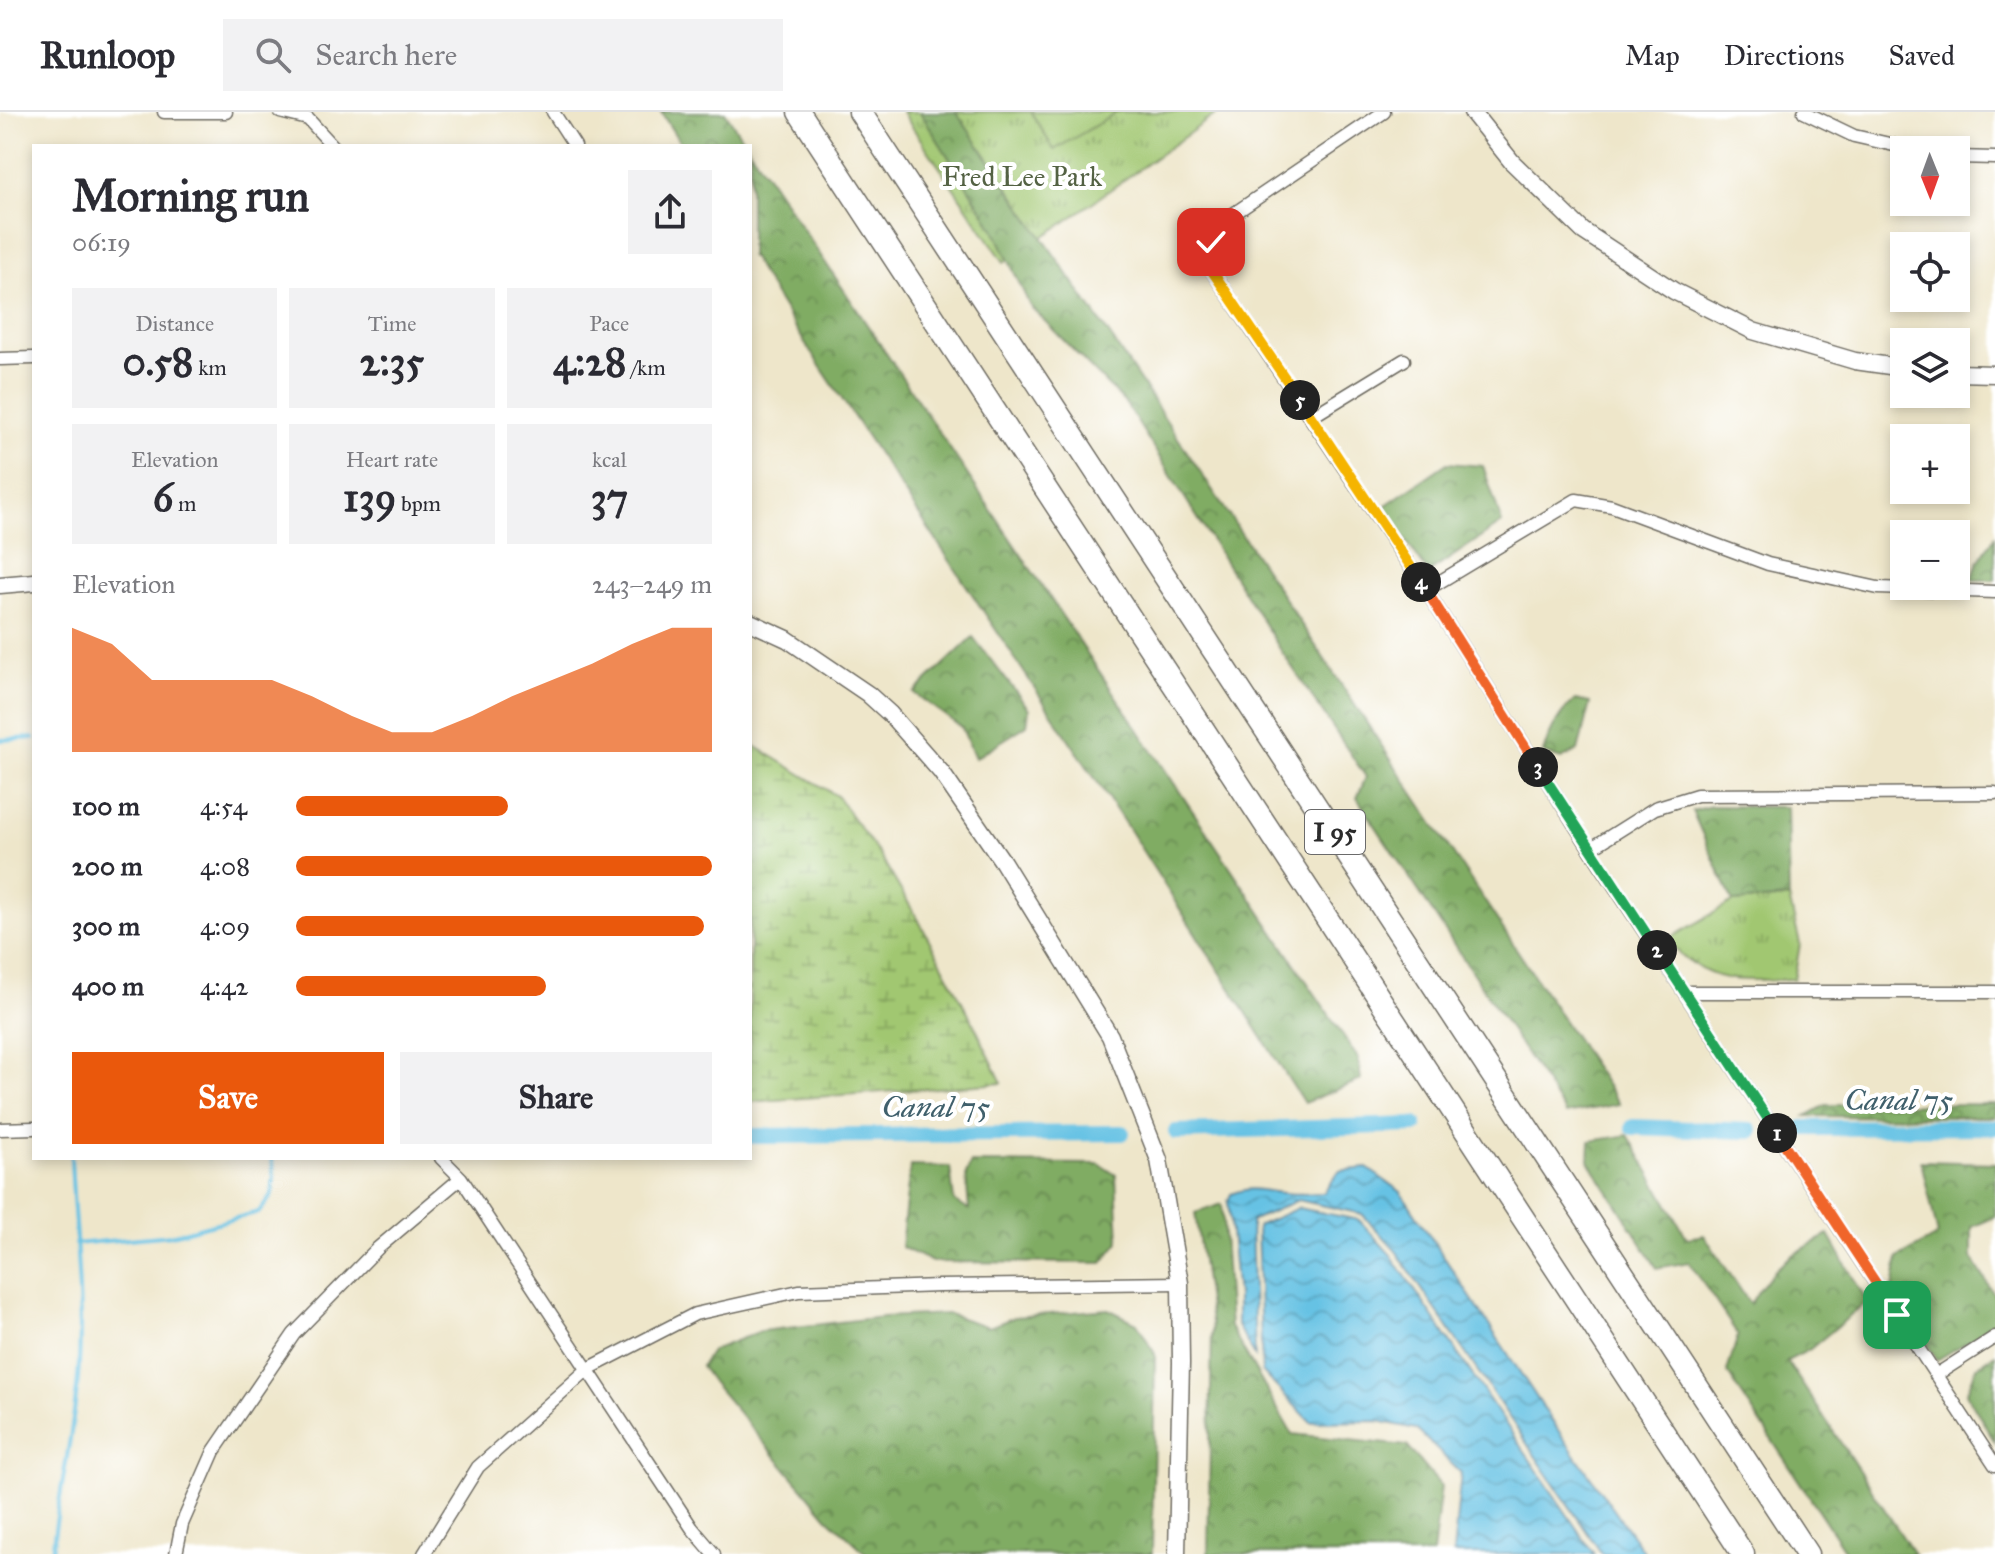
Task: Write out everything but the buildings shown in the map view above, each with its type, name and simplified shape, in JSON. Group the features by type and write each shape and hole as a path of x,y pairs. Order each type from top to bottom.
{"highway":[{"name":"I 95","path":"799,112 1743,1554"},
{"name":"I 95","path":"860,112 1807,1554"}],"street":[{"path":"164,112 226,112"},
{"path":"280,112 308,119 331,144"},
{"path":"553,112 574,144"},
{"path":"1384,112 1223,221 1211,242 1212,271 1426,590 1590,849 1995,1465"},
{"path":"1472,112 1512,162 1583,231 1674,291 1753,331 1855,361 1890,366"},
{"path":"1804,112 1854,136 1890,144"},
{"path":"1970,157 1995,158"},
{"path":"0,359 32,358"},
{"path":"1311,417 1404,360"},
{"path":"1970,373 1995,374"},
{"path":"1426,590 1576,500 1612,506 1768,564 1863,585 1888,589 1995,592"},
{"path":"0,585 32,582"},
{"path":"752,623 787,639 867,693 890,714 941,772 1003,862 1109,1034 1159,1160 1180,1283 1177,1554"},
{"path":"1590,849 1655,808 1697,795 1995,793"},
{"path":"1684,992 1995,992"},
{"path":"0,1129 32,1128"},
{"path":"443,1160 461,1178 708,1552"},
{"path":"176,1554 182,1524 214,1451 294,1334 378,1248 461,1178"},
{"path":"424,1554 478,1467 588,1369 695,1314 799,1291 1180,1283"},
{"path":"1936,1375 1995,1337"}],"green space":[{"path":"661,112 725,112 746,144 681,144"},
{"name":"Fred Lee Park","path":"902,112 1219,112 1004,262"},
{"path":"920,112 956,112 1113,340 1619,1104 1566,1114 1357,798 1366,777 1280,649 1126,404 1030,306 994,229"},
{"path":"1031,112 1118,112 1054,150"},
{"path":"752,153 1358,1058 1361,1080 1304,1103 1128,828 810,351 752,258"},
{"path":"1447,463 1483,466 1502,523 1428,573 1383,507"},
{"path":"1995,536 1995,580 1972,580 1978,562"},
{"path":"973,637 1029,709 1027,725 975,758 962,728 914,693"},
{"path":"1575,700 1590,703 1578,751 1561,759 1543,753 1555,725"},
{"path":"752,744 837,796 881,857 919,921 1002,1083 752,1102"},
{"path":"1711,806 1787,807 1789,898 1733,902 1692,811"},
{"path":"1789,898 1800,944 1794,979 1724,978 1696,966 1667,940 1733,902"},
{"path":"1995,1104 1995,1117 1806,1116 1826,1105"},
{"path":"1628,1135 1687,1238 1704,1235 1750,1304 1766,1280 1783,1263 1829,1235 1867,1302 1809,1350 1787,1361 1914,1554 1847,1554 1727,1372 1738,1335 1689,1262 1657,1268 1589,1161 1590,1141"},
{"path":"1921,1161 1995,1163 1995,1217 1972,1227 1972,1258 1995,1296 1995,1325 1937,1360 1893,1289 1898,1258 1938,1235"},
{"path":"971,1163 1099,1164 1116,1175 1119,1242 1102,1263 932,1262 901,1247 910,1166 950,1167 954,1201 969,1210 966,1174"},
{"path":"1222,1204 1230,1327 1292,1434 1407,1446 1441,1486 1433,1554 1208,1554 1212,1329 1195,1213"},
{"path":"1108,1309 1137,1323 1155,1354 1152,1554 867,1554 827,1517 701,1366 712,1350 761,1331 883,1317 948,1314 989,1327 1015,1317"},
{"path":"1995,1354 1995,1442 1966,1393 1977,1367"}],"water":[{"path":"1367,1168 1401,1192 1562,1436 1645,1554 1602,1554 1396,1251 1362,1214 1298,1200 1251,1221 1255,1356 1237,1326 1228,1201 1231,1194 1251,1189 1293,1194 1324,1193 1339,1171"},
{"path":"1298,1208 1359,1220 1391,1255 1594,1554 1453,1554 1461,1473 1416,1429 1378,1421 1311,1422 1262,1372 1257,1226"}],"waterway":[{"path":"0,740 32,738"},
{"name":"Canal 75","path":"1176,1132 1415,1125"},
{"name":"Canal 75","path":"1633,1127 1750,1131"},
{"name":"Canal 75","path":"1803,1128 1995,1127"},
{"name":"Canal 75","path":"752,1136 1122,1133"},
{"path":"52,1554 76,1400 80,1351 71,1160"},
{"path":"75,1244 172,1235 259,1212 272,1195 272,1160"}],"route":[{"path":"1211,242 1212,271 1420,582 1589,848 1897,1315"}]}
